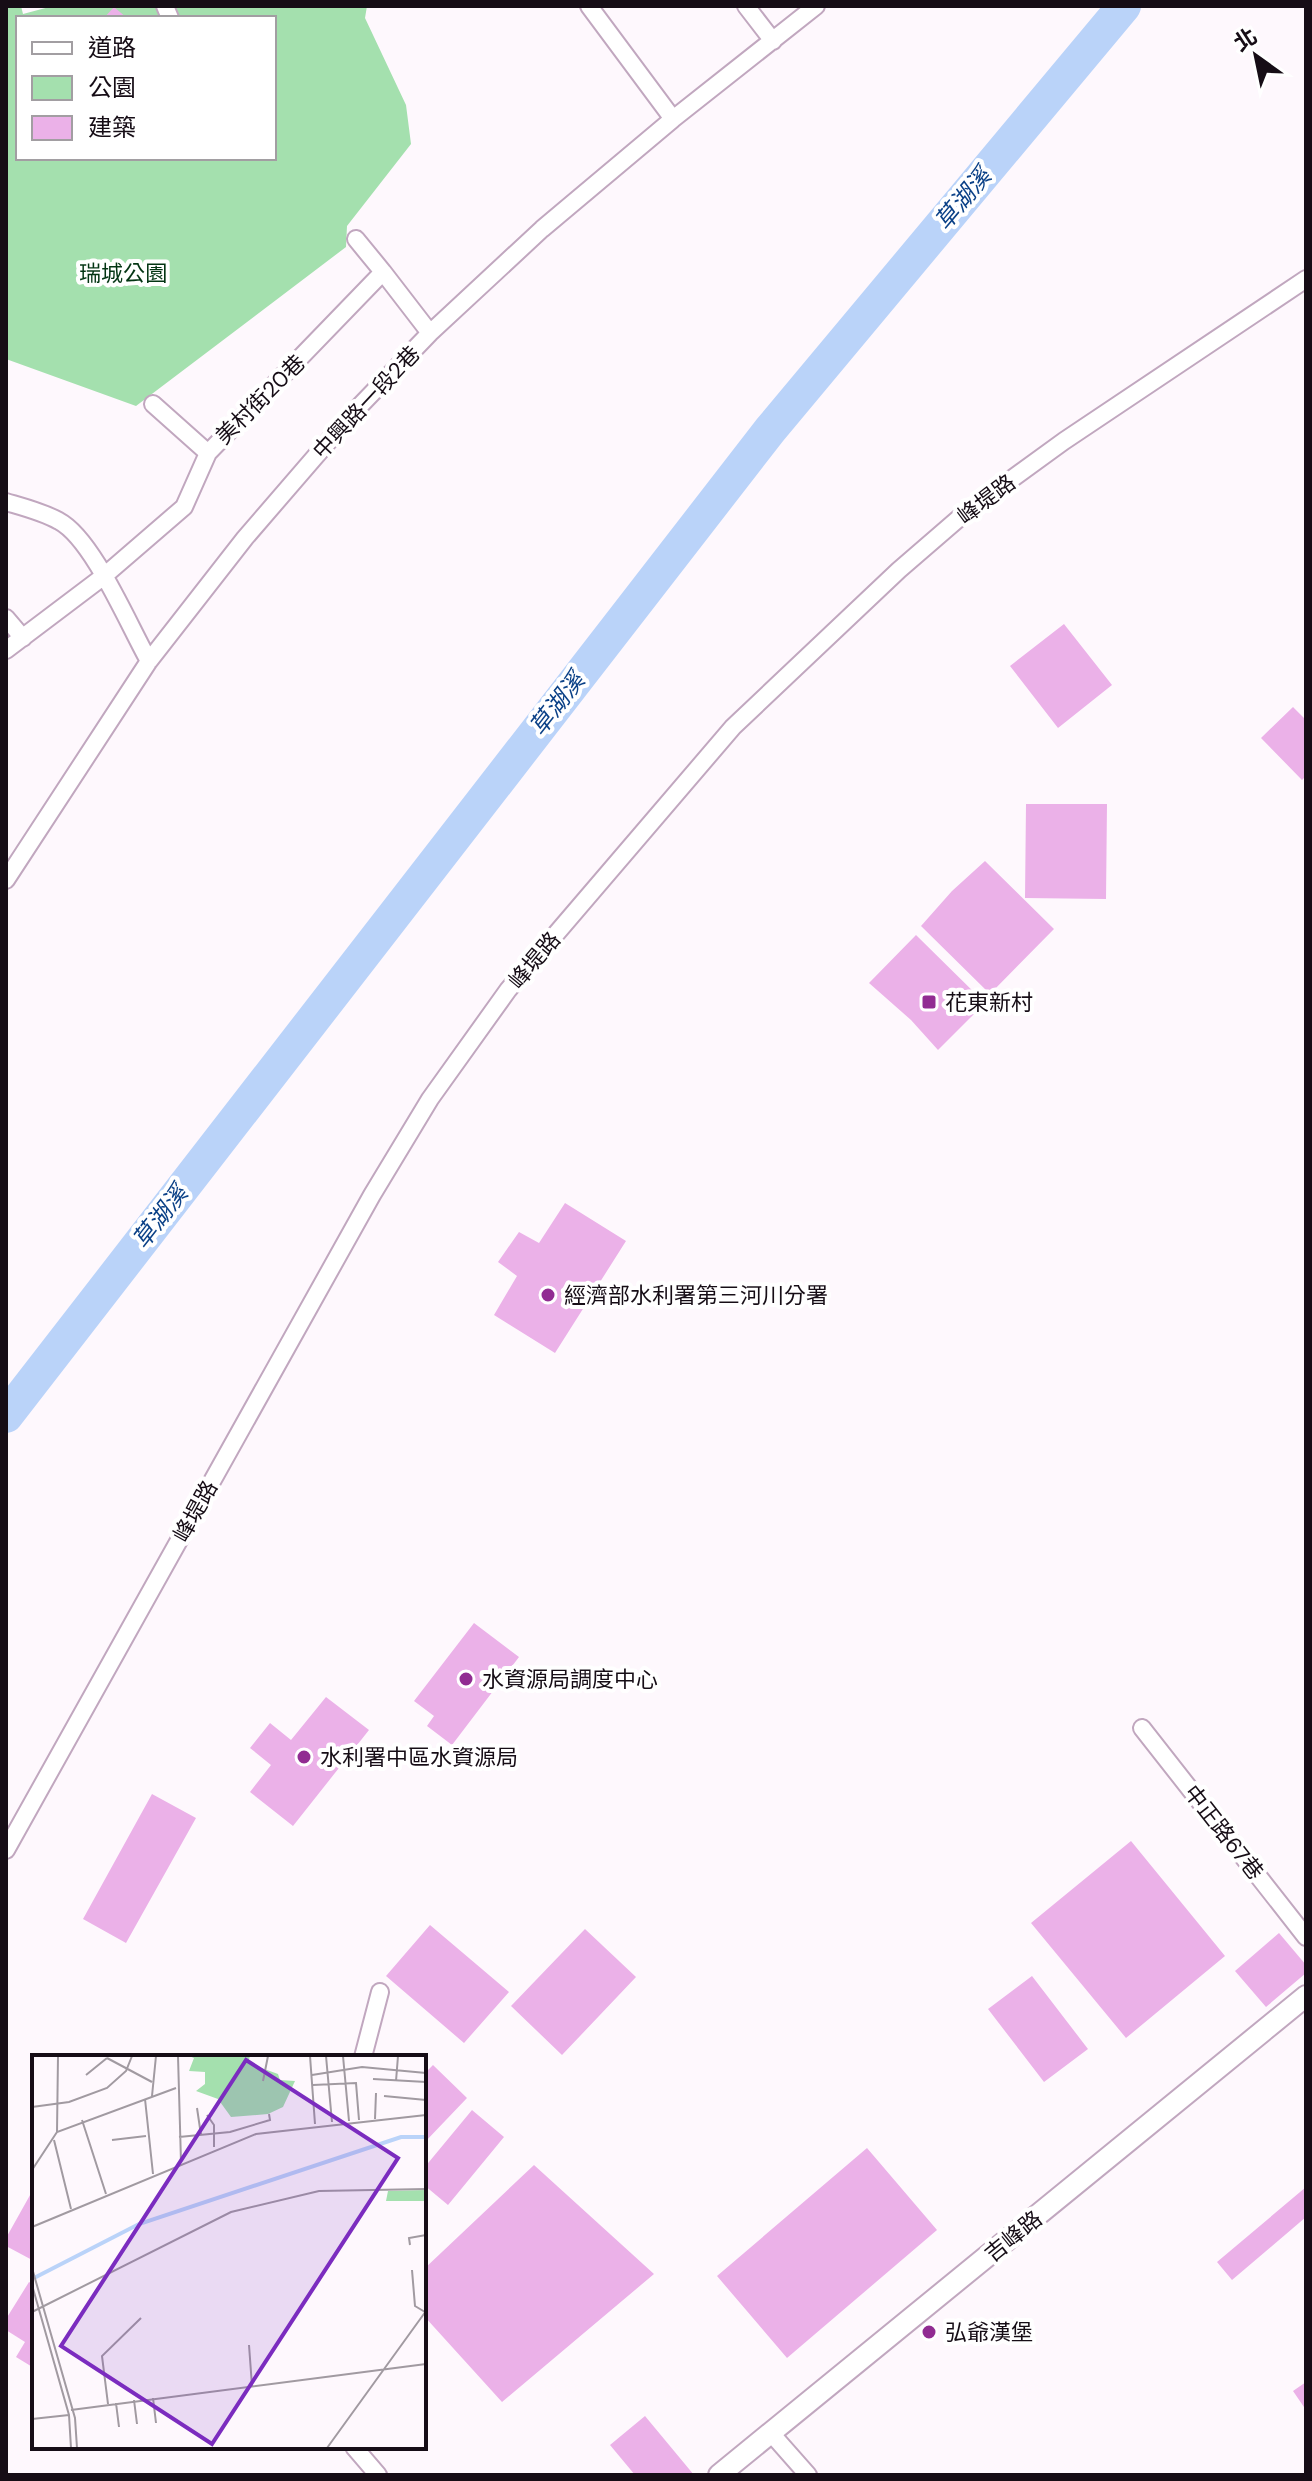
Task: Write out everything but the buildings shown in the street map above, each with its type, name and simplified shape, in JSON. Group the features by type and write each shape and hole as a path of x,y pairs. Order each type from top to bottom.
{"street":[{"path":"589,6 673,119"},
{"path":"746,6 773,41"},
{"name":"中興路一段2巷","path":"6,880 149,661 352,414 430,333 542,229 673,119 816,6"},
{"path":"356,239 430,333"},
{"name":"美村街20巷","path":"6,650 104,576 184,507 208,453 383,272"},
{"name":"峰堤路","path":"6,1850 372,1195 437,1088 508,990 733,727 899,570 965,513 1064,441 1306,279"},
{"path":"153,404 208,453"},
{"path":"6,502 61,522 84,545 149,661"},
{"path":"6,618 23,638"},
{"name":"中正路67巷","path":"1142,1728 1306,1937"},
{"path":"364,2055 380,1992"},
{"name":"吉峰路","path":"719,2475 1306,1996"},
{"path":"770,2432 808,2475"},
{"path":"356,2449 378,2475"}],"green space":[{"name":"瑞城公園","path":"6,6 21,6 23,14 53,6 367,6 365,18 406,105 411,144 347,226 346,247 136,406 6,359"}],"waterway":[{"name":"草湖溪","path":"6,1416 770,430 1124,6"}],"place":[{"name":"花東新村","path":"929,1002"},
{"name":"經濟部水利署第三河川分署","path":"548,1295"},
{"name":"水資源局調度中心","path":"466,1679"},
{"name":"水利署中區水資源局","path":"304,1757"},
{"name":"弘爺漢堡","path":"929,2332"}]}
